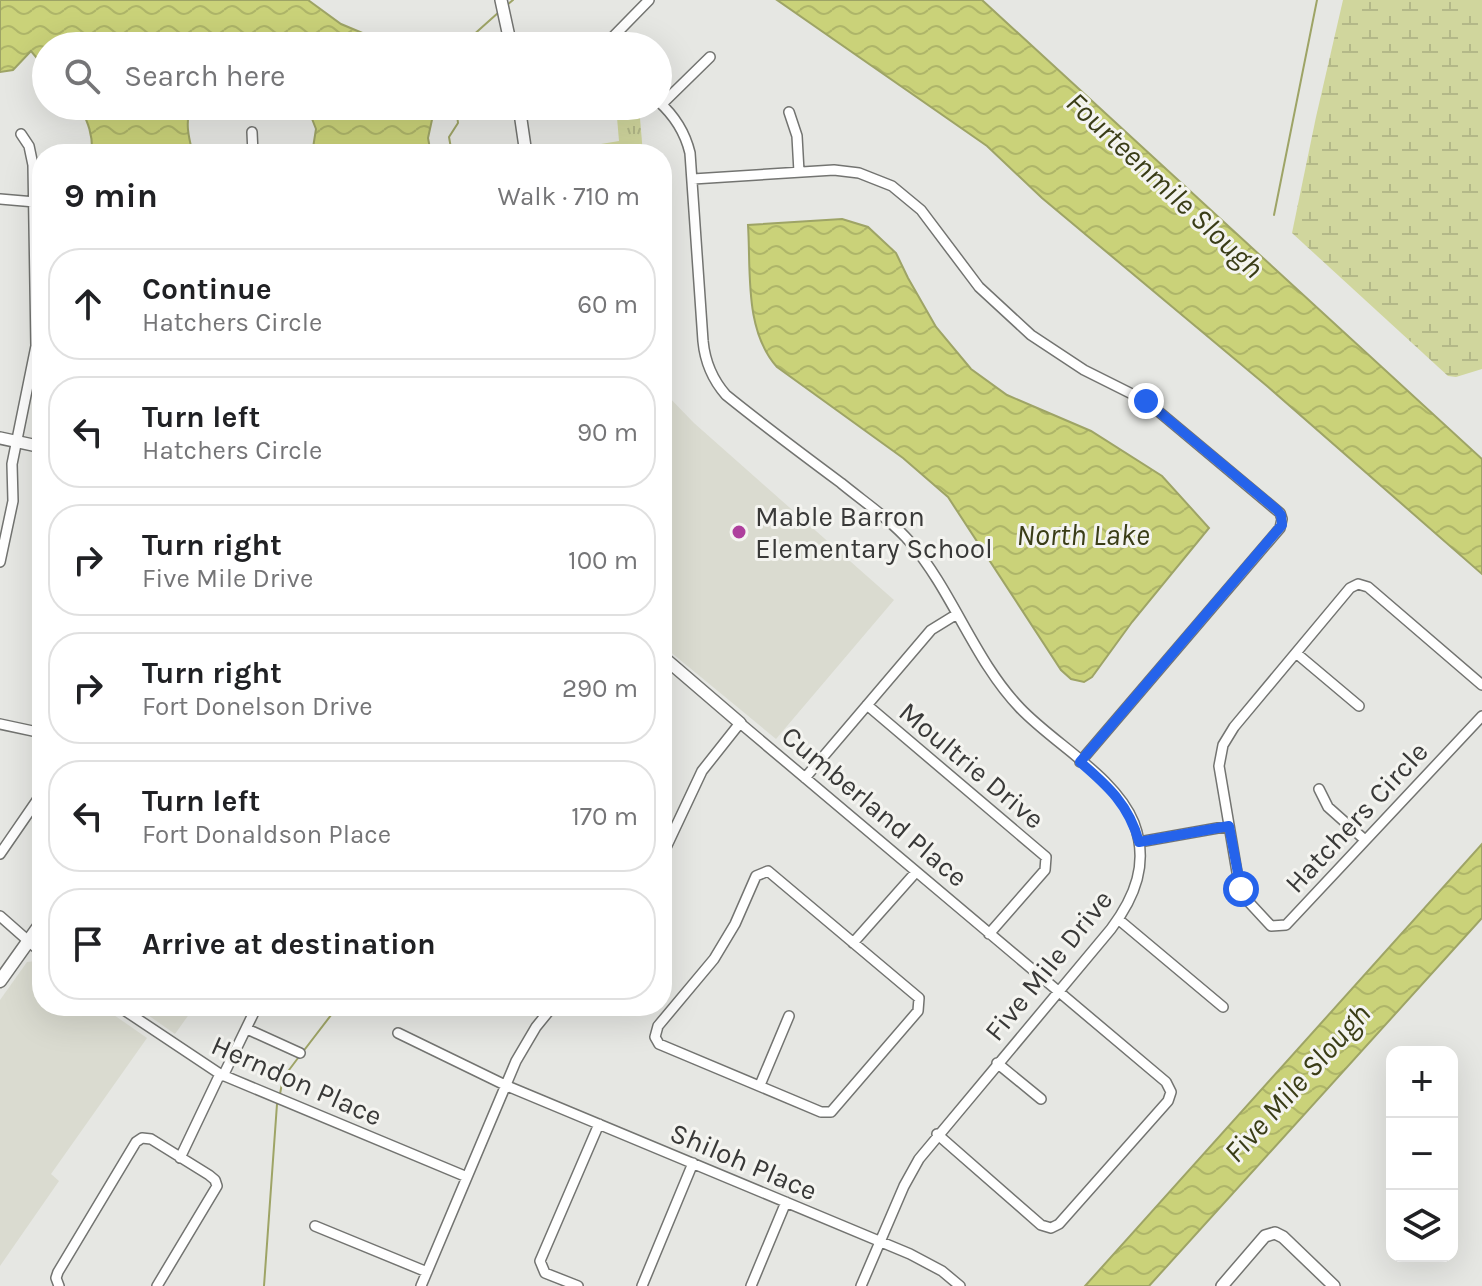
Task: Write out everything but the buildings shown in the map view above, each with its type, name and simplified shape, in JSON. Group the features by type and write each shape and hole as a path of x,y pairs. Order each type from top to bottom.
{"main road":[{"path":"0,981 32,935"}],"street":[{"path":"501,0 507,32"},
{"path":"618,32 649,0"},
{"path":"672,92 710,57"},
{"path":"789,112 797,136 799,172"},
{"name":"Five Mile Drive","path":"672,115 684,133 690,153 703,341 707,363 715,381 726,395 893,525 928,566 1009,697 1118,797 1131,816 1139,842 1138,881 1130,903 919,1159 904,1186 861,1286"},
{"path":"521,120 525,144"},
{"path":"252,132 253,144"},
{"path":"21,134 25,136 32,156"},
{"path":"693,179 834,170 859,173 892,186 921,210 979,287 1031,335 1084,370 1146,401 1280,513 1280,528 1080,762"},
{"path":"0,199 32,202"},
{"path":"0,562 13,501 11,470 32,366"},
{"path":"0,438 32,445"},
{"name":"Hatchers Circle","path":"1482,685 1363,584 1350,588 1234,727 1223,745 1219,766 1229,826 1243,893 1253,908 1276,928 1286,925 1482,716"},
{"path":"805,778 931,630 957,614"},
{"path":"1296,653 1359,706"},
{"name":"Cumberland Place","path":"672,665 1166,1082 1171,1092 1168,1101 1059,1224 1051,1228 1041,1225 937,1134"},
{"name":"Moultrie Drive","path":"867,705 1046,857 1045,870 989,934"},
{"path":"672,824 702,771 740,723"},
{"path":"0,724 32,731"},
{"path":"1319,789 1328,807 1365,840"},
{"path":"0,854 32,808"},
{"path":"1139,842 1229,826"},
{"path":"667,1016 655,1031 659,1044 821,1112 831,1112 920,1009 916,994 773,873 763,872 756,876 735,924 714,959 672,1010"},
{"path":"853,943 916,872"},
{"path":"0,916 32,944"},
{"path":"1118,919 1223,1007"},
{"name":"Herndon Place","path":"133,1016 222,1075 467,1177"},
{"path":"180,1158 253,1016"},
{"path":"421,1286 505,1085 544,1016"},
{"path":"760,1085 789,1016"},
{"path":"247,1029 300,1053"},
{"name":"Shiloh Place","path":"398,1033 505,1085 924,1261 960,1286"},
{"path":"997,1063 1041,1099"},
{"path":"578,1286 545,1273 540,1261 599,1124"},
{"path":"59,1286 56,1278 58,1272 139,1139 151,1139 214,1178 216,1190 157,1286"},
{"path":"642,1286 693,1163"},
{"path":"751,1286 786,1202"},
{"path":"315,1226 427,1272"},
{"path":"1222,1286 1271,1233 1283,1237 1334,1286"}],"shaded area":[{"name":"Mable Barron Elementary School","path":"672,400 894,600 776,739 672,653"},
{"path":"32,961 32,1016 115,1016 147,1038 51,1174 59,1181 0,1266 0,1000 27,962"},
{"path":"149,1016 188,1016 175,1034"}],"green space":[{"path":"1343,0 1482,0 1482,369 1456,377 1448,376 1292,233"},
{"path":"617,120 640,120 642,144 601,144 619,141"}],"water":[{"path":"0,0 308,0 341,24 360,32 32,32 32,52 13,70 0,72"},
{"name":"Fourteenmile Slough","path":"777,0 982,0 1482,459 1482,574 1267,386 1042,198 987,146"},
{"path":"85,120 188,120 191,144 92,144"},
{"path":"312,120 432,120 429,144 314,144 316,129"},
{"name":"North Lake","path":"842,219 868,227 896,253 936,327 971,369 1007,395 1091,431 1162,476 1209,528 1132,622 1092,677 1084,682 1071,679 1061,670 948,497 903,458 777,367 766,352 751,299 748,225"},
{"name":"Five Mile Slough","path":"1482,844 1482,918 1149,1286 1085,1286"}],"waterway":[{"path":"507,5 513,0"},
{"path":"1274,215 1317,0"},
{"path":"477,32 499,12"},
{"path":"450,144 449,137 458,120"},
{"path":"302,1053 330,1016"},
{"path":"280,1094 283,1078 298,1058"},
{"path":"264,1286 277,1104"}],"place":[{"name":"Mable Barron Elementary School","path":"739,532"}],"route":[{"path":"1146,401 1277,510 1282,525 1080,762 1124,805 1139,842 1229,826 1241,889"}]}
